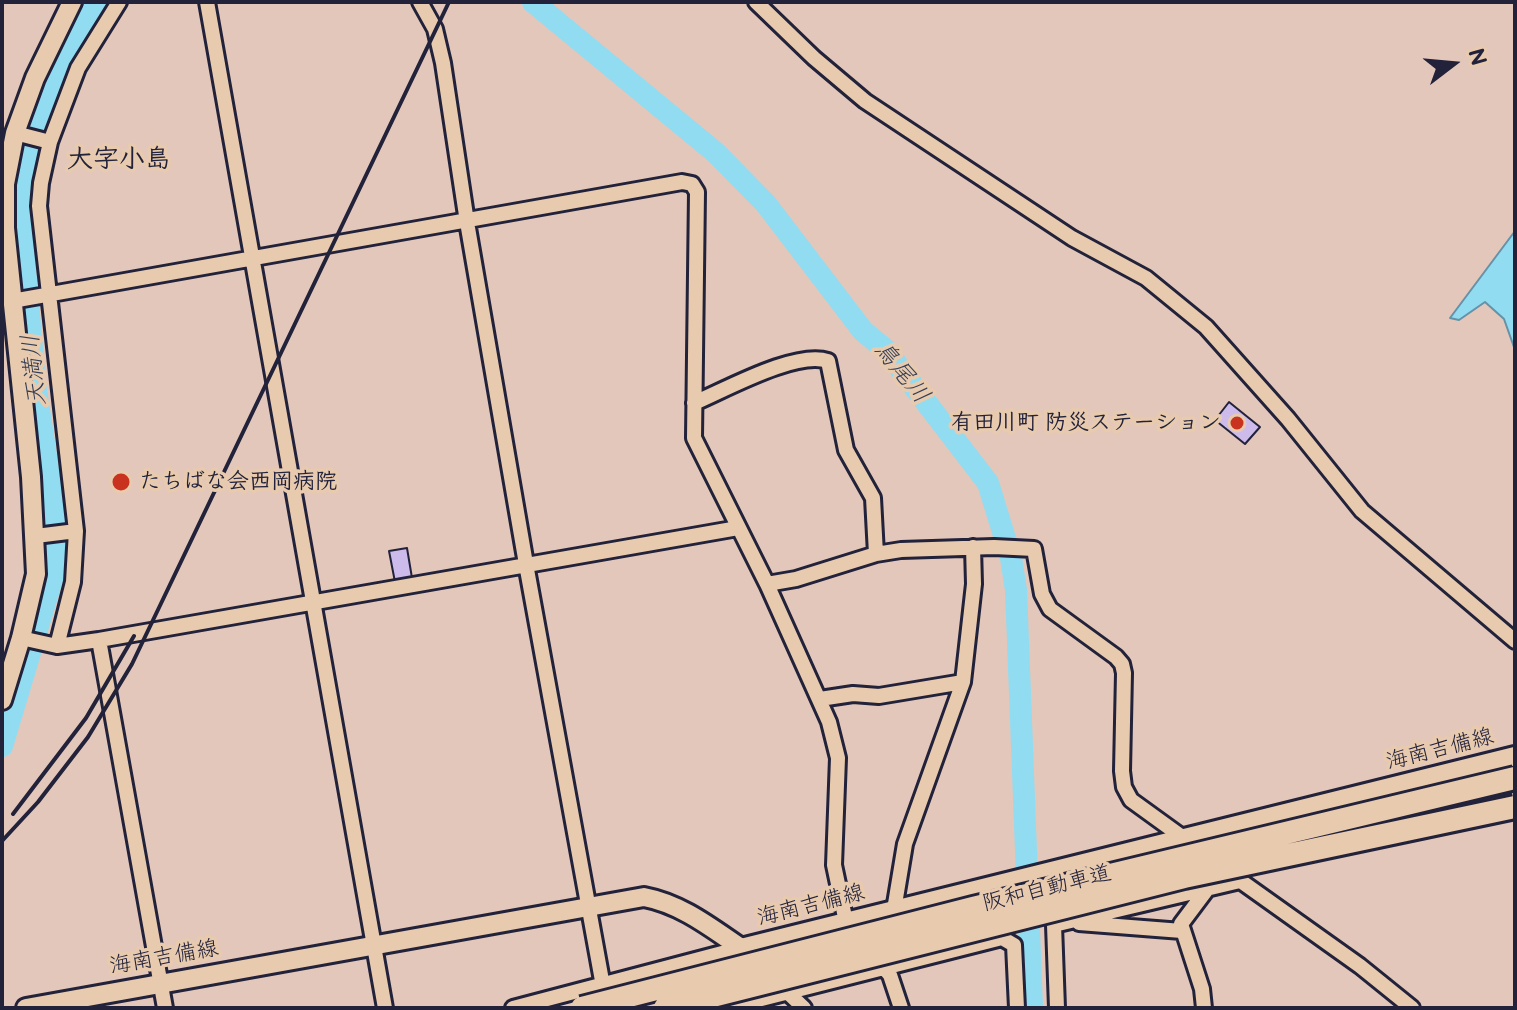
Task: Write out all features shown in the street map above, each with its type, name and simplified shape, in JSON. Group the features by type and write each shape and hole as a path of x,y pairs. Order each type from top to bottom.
{"highway":[{"name":"阪和自動車道","path":"582,1008 1056,887 1515,778"},
{"name":"阪和自動車道","path":"665,1008 1184,877 1515,807"}],"main road":[{"path":"2,700 8,665 21,638 36,574 36,536 4,195 15,133 45,52 72,2"},
{"name":"海南吉備線","path":"26,1008 644,897 665,901 687,912 741,948 1515,756"}],"street":[{"path":"57,646 73,582 76,531 39,206 41,183 50,142 78,68 119,2"},
{"path":"207,2 385,1008"},
{"path":"420,2 439,41 526,564 607,1008"},
{"path":"756,2 814,58 865,101 1072,238 1146,278 1206,327 1288,419 1362,511 1515,641"},
{"path":"15,133 50,142"},
{"path":"12,301 682,182 692,184 697,192 694,438 767,584 829,722 838,758 834,865 846,922"},
{"path":"694,403 781,366 810,359 828,361 846,450 873,498 876,554"},
{"path":"21,638 57,646 99,640 738,528"},
{"path":"36,536 76,531"},
{"path":"894,910 905,844 963,682 974,584 973,547"},
{"path":"767,584 901,550 1030,548 1036,552 1042,594 1050,609 1122,664 1122,771 1124,787 1131,800 1360,966 1412,1008"},
{"path":"99,640 165,1008"},
{"path":"820,699 853,694 879,696 963,682"},
{"path":"1057,1008 1053,930 1058,923 1240,881"},
{"path":"1204,1008 1202,989 1181,924 1208,888"},
{"path":"867,916 878,959 893,984 901,1008"},
{"path":"1070,920 1075,923 1182,931"},
{"path":"726,1008 995,939 1011,942 1015,951 1017,1008"},
{"path":"513,1008 741,948 804,1008"}],"water":[{"path":"1515,231 1515,350 1504,319 1485,302 1459,320 1450,318"}],"building":[{"name":"有田川町 防災ステーション","path":"1229,402 1260,427 1245,444 1215,420"},
{"path":"407,548 412,578 395,582 389,551"}],"waterway":[{"name":"天満川","path":"2,746 56,566 55,513 35,384 19,197 28,147 54,73 98,2"},
{"name":"鳥尾川","path":"533,2 716,153 766,204 863,331 886,350 988,483 1011,558 1016,590 1032,1008"}],"railway":[{"path":"2,841 38,802 88,737 132,664 449,2"},
{"path":"13,814 86,718 134,636"}],"place":[{"name":"有田川町 防災ステーション","path":"1237,423"},
{"name":"たちばな会西岡病院","path":"121,482"}],"district":[{"name":"大字小島","path":"119,160"}]}
